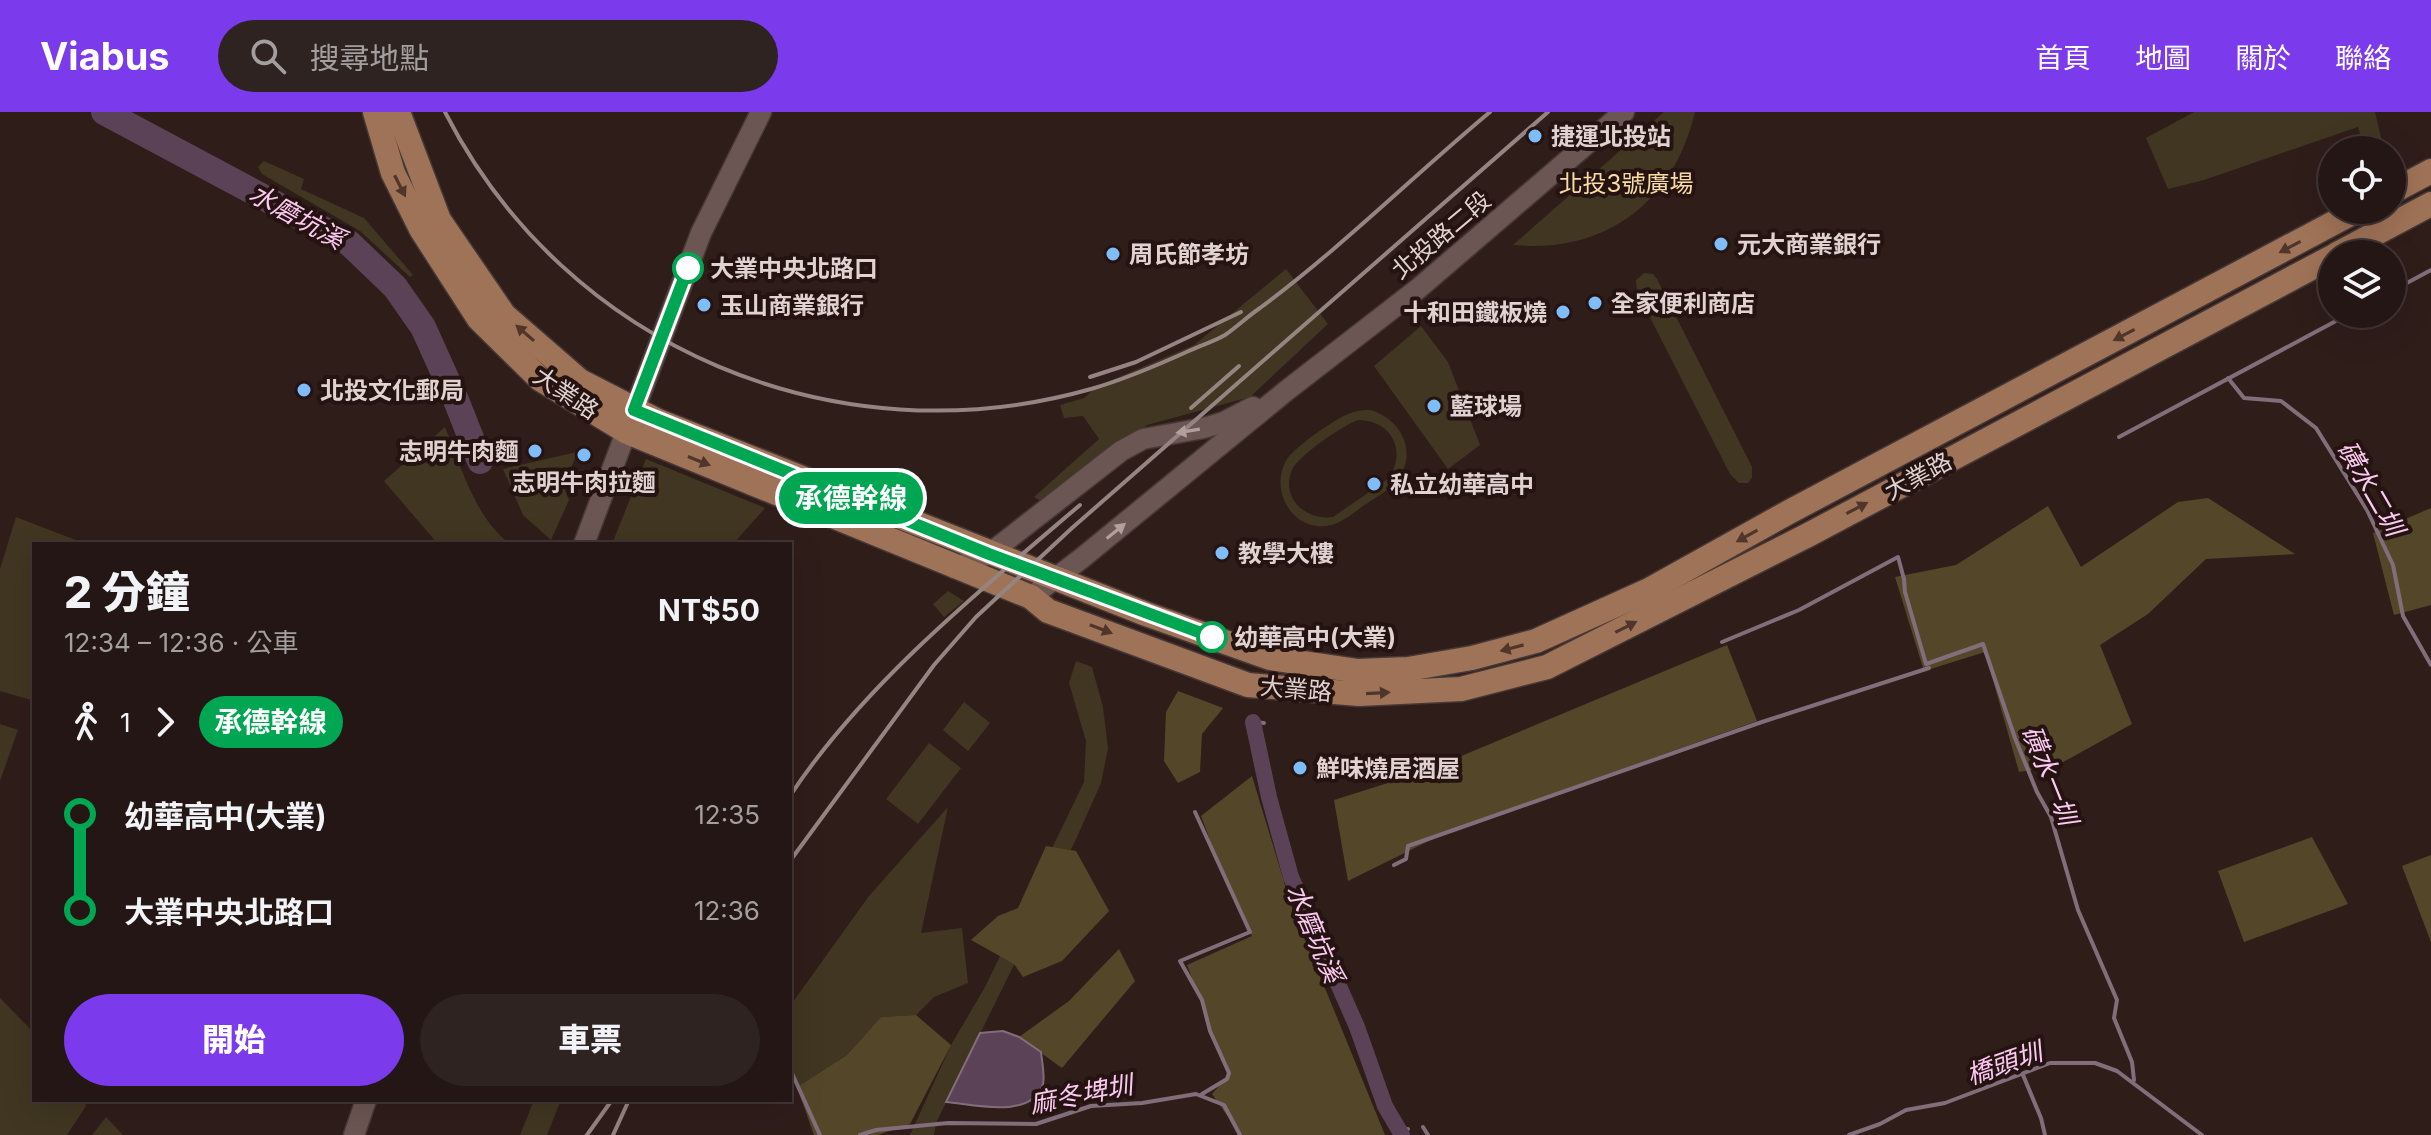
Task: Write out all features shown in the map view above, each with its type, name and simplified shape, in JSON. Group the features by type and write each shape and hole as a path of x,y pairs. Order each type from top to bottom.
{"main road":[{"name":"大業路","path":"375,112 393,173 421,229 479,319 540,379 779,492 954,568 1031,597 1048,611 1248,685 1266,688 1359,694 1461,689 1547,667 1808,535 2318,264"},
{"name":"大業路","path":"398,112 439,220 504,315 630,421 1270,658 1358,671 1408,669 1472,658 1536,641 1649,590 1789,512 2332,224"},
{"path":"2406,184 2431,171"},
{"name":"大業路","path":"2363,240 2431,204"}],"street":[{"path":"585,542 701,233 761,112"},
{"name":"北投路二段","path":"1286,391 1432,278 1624,112"},
{"path":"954,568 989,554 1121,451 1143,439 1224,422 1286,391"},
{"path":"1031,597 1286,391"},
{"path":"354,1135 365,1102"}],"green space":[{"name":"北投3號廣場","path":"1664,112 1695,112 1685,144 1671,172 1631,216 1605,231 1577,241 1546,246 1513,245"},
{"path":"2194,112 2375,112 2381,136 2360,136 2358,127 2332,136 2318,136 2318,141 2204,180 2168,189 2146,138"},
{"path":"264,161 304,179 301,189 364,218 413,275 410,277 360,231 262,174 258,167"},
{"path":"1286,269 1328,324 1250,397 1147,425 1051,500 1041,501 1034,497 1099,439 1083,416 1064,418 1060,405 1084,398 1098,386 1194,345"},
{"path":"1644,273 1653,274 1657,279 1752,467 1752,478 1748,483 1739,483 1730,474 1637,292 1636,280"},
{"name":"藍球場","path":"1421,326 1448,362 1480,445 1448,469 1374,366"},
{"path":"1370,410 1391,421 1404,438 1406,460 1403,471 1389,488 1341,521 1319,526 1302,521 1283,498 1281,478 1287,459 1305,441 1332,423 1352,413","holes":["1358,420 1370,421 1387,431 1396,448 1394,468 1388,479 1333,517 1305,512 1293,499 1290,490 1289,481 1296,464 1342,428"]},
{"path":"445,427 478,506 508,542 436,542 384,481"},
{"path":"577,452 564,488 569,500 551,540 523,515 503,469"},
{"path":"646,459 765,508 735,542 613,542"},
{"path":"16,517 81,542 32,542 31,700 0,691 0,569"},
{"path":"948,591 964,601 944,617 933,604"},
{"path":"1076,661 1092,667 1103,707 1108,749 1101,783 936,1123 934,1135 910,1135 951,1045 985,987 1084,782 1086,741 1069,683"},
{"path":"964,702 990,723 968,751 943,730"},
{"path":"0,724 18,730 0,781"},
{"path":"929,743 961,768 918,824 886,799"},
{"path":"948,807 921,933 962,928 968,983 934,997 916,1015 881,1017 847,1055 797,1087 792,1072 792,1003 869,896"},
{"path":"0,998 32,1031 32,1102 85,1102 86,1106 67,1135 0,1135"},
{"path":"533,1102 560,1102 547,1135 520,1135"},
{"path":"106,1117 123,1135 92,1135"}],"shaded area":[{"path":"2208,498 2295,554 2206,559 2148,614 2100,645 2132,724 2056,766 2019,772 1985,652 1924,671 1895,577 1956,565 2048,506 2081,567 2178,502"},
{"path":"2431,508 2431,605 2394,615 2373,533"},
{"path":"1727,645 1757,721 1451,830 1348,881 1334,800 1423,772"},
{"path":"1178,691 1223,708 1202,734 1200,772 1178,783 1164,761 1166,712"},
{"path":"1252,776 1291,905 1385,1135 1241,1135 1212,1094 1228,1076 1187,965 1252,936 1227,885 1201,816"},
{"path":"2312,837 2348,904 2244,942 2218,871"},
{"path":"1046,846 1076,851 1109,911 1062,961 1023,977 1014,964 971,940 998,916 1018,908"},
{"path":"2431,855 2431,942 2402,866"},
{"path":"1119,949 1135,981 1062,1068 1019,1037 1069,1001"},
{"path":"916,1015 951,1045 910,1124 878,1135 814,1135 797,1087 847,1055 881,1017"},
{"path":"1003,1031 1019,1037 1041,1052 1044,1080 1037,1095 1015,1106 986,1107 946,1102 980,1033"}],"waterway":[{"name":"水磨坑溪","path":"104,112 349,243 395,287 423,327 480,461"},
{"path":"2406,283 2431,270"},
{"path":"2119,437 2323,328"},
{"name":"磺水二圳","path":"2228,378 2244,398 2281,401 2316,428 2367,510 2393,565 2403,616 2431,665"},
{"name":"磺水一圳","path":"1722,642 1799,610 1898,557 1926,664 1983,644 2015,738 2051,817 2078,910 2117,1000 2114,1018 2132,1062 2134,1080"},
{"path":"1394,865 1406,859 1408,846 1759,723 1929,668"},
{"path":"1253,722 1264,723"},
{"name":"水磨坑溪","path":"1253,722 1291,877 1357,1027 1385,1106 1402,1135"},
{"path":"1195,812 1250,932 1180,961 1202,1000 1210,1031 1229,1073 1227,1079 1202,1094"},
{"name":"橋頭圳","path":"1849,1135 1906,1110 1945,1103 2050,1063 2095,1063 2117,1071 2202,1135"},
{"name":"麻冬埤圳","path":"792,1073 820,1135"},
{"path":"2023,1075 2045,1135"},
{"name":"麻冬埤圳","path":"860,1135 876,1130 948,1123 1036,1124 1091,1106 1142,1103 1196,1094 1224,1105 1240,1135"},
{"name":"橋頭圳","path":"1423,1127 1428,1135"},
{"name":"橋頭圳","path":"1399,1131 1408,1129"}],"railway":[{"path":"445,112 497,195 561,265 636,323 718,366 807,395 900,409 995,407 1091,389 1221,337 1319,261 1490,112"},
{"path":"792,858 934,665 976,617 1072,528 1548,112"},
{"path":"1090,377 1136,362 1241,312"},
{"path":"1191,408 1239,366"},
{"path":"792,793 819,755 887,678 963,605 1080,505"},
{"path":"587,1135 611,1102"},
{"path":"613,1135 628,1102"}],"bus line":[{"name":"承德幹線","path":"688,268 634,410 989,554 1212,637"}],"place":[{"name":"捷運北投站","path":"1535,136"},
{"name":"元大商業銀行","path":"1721,244"},
{"name":"周氏節孝坊","path":"1113,254"},
{"name":"大業中央北路口","path":"688,268"},
{"name":"全家便利商店","path":"1595,303"},
{"name":"玉山商業銀行","path":"704,305"},
{"name":"十和田鐵板燒","path":"1563,312"},
{"name":"北投文化郵局","path":"304,390"},
{"name":"藍球場","path":"1434,406"},
{"name":"志明牛肉麵","path":"535,451"},
{"name":"志明牛肉拉麵","path":"584,455"},
{"name":"私立幼華高中","path":"1374,484"},
{"name":"教學大樓","path":"1222,553"},
{"name":"幼華高中(大業)","path":"1212,637"},
{"name":"鮮味燒居酒屋","path":"1300,768"}]}
